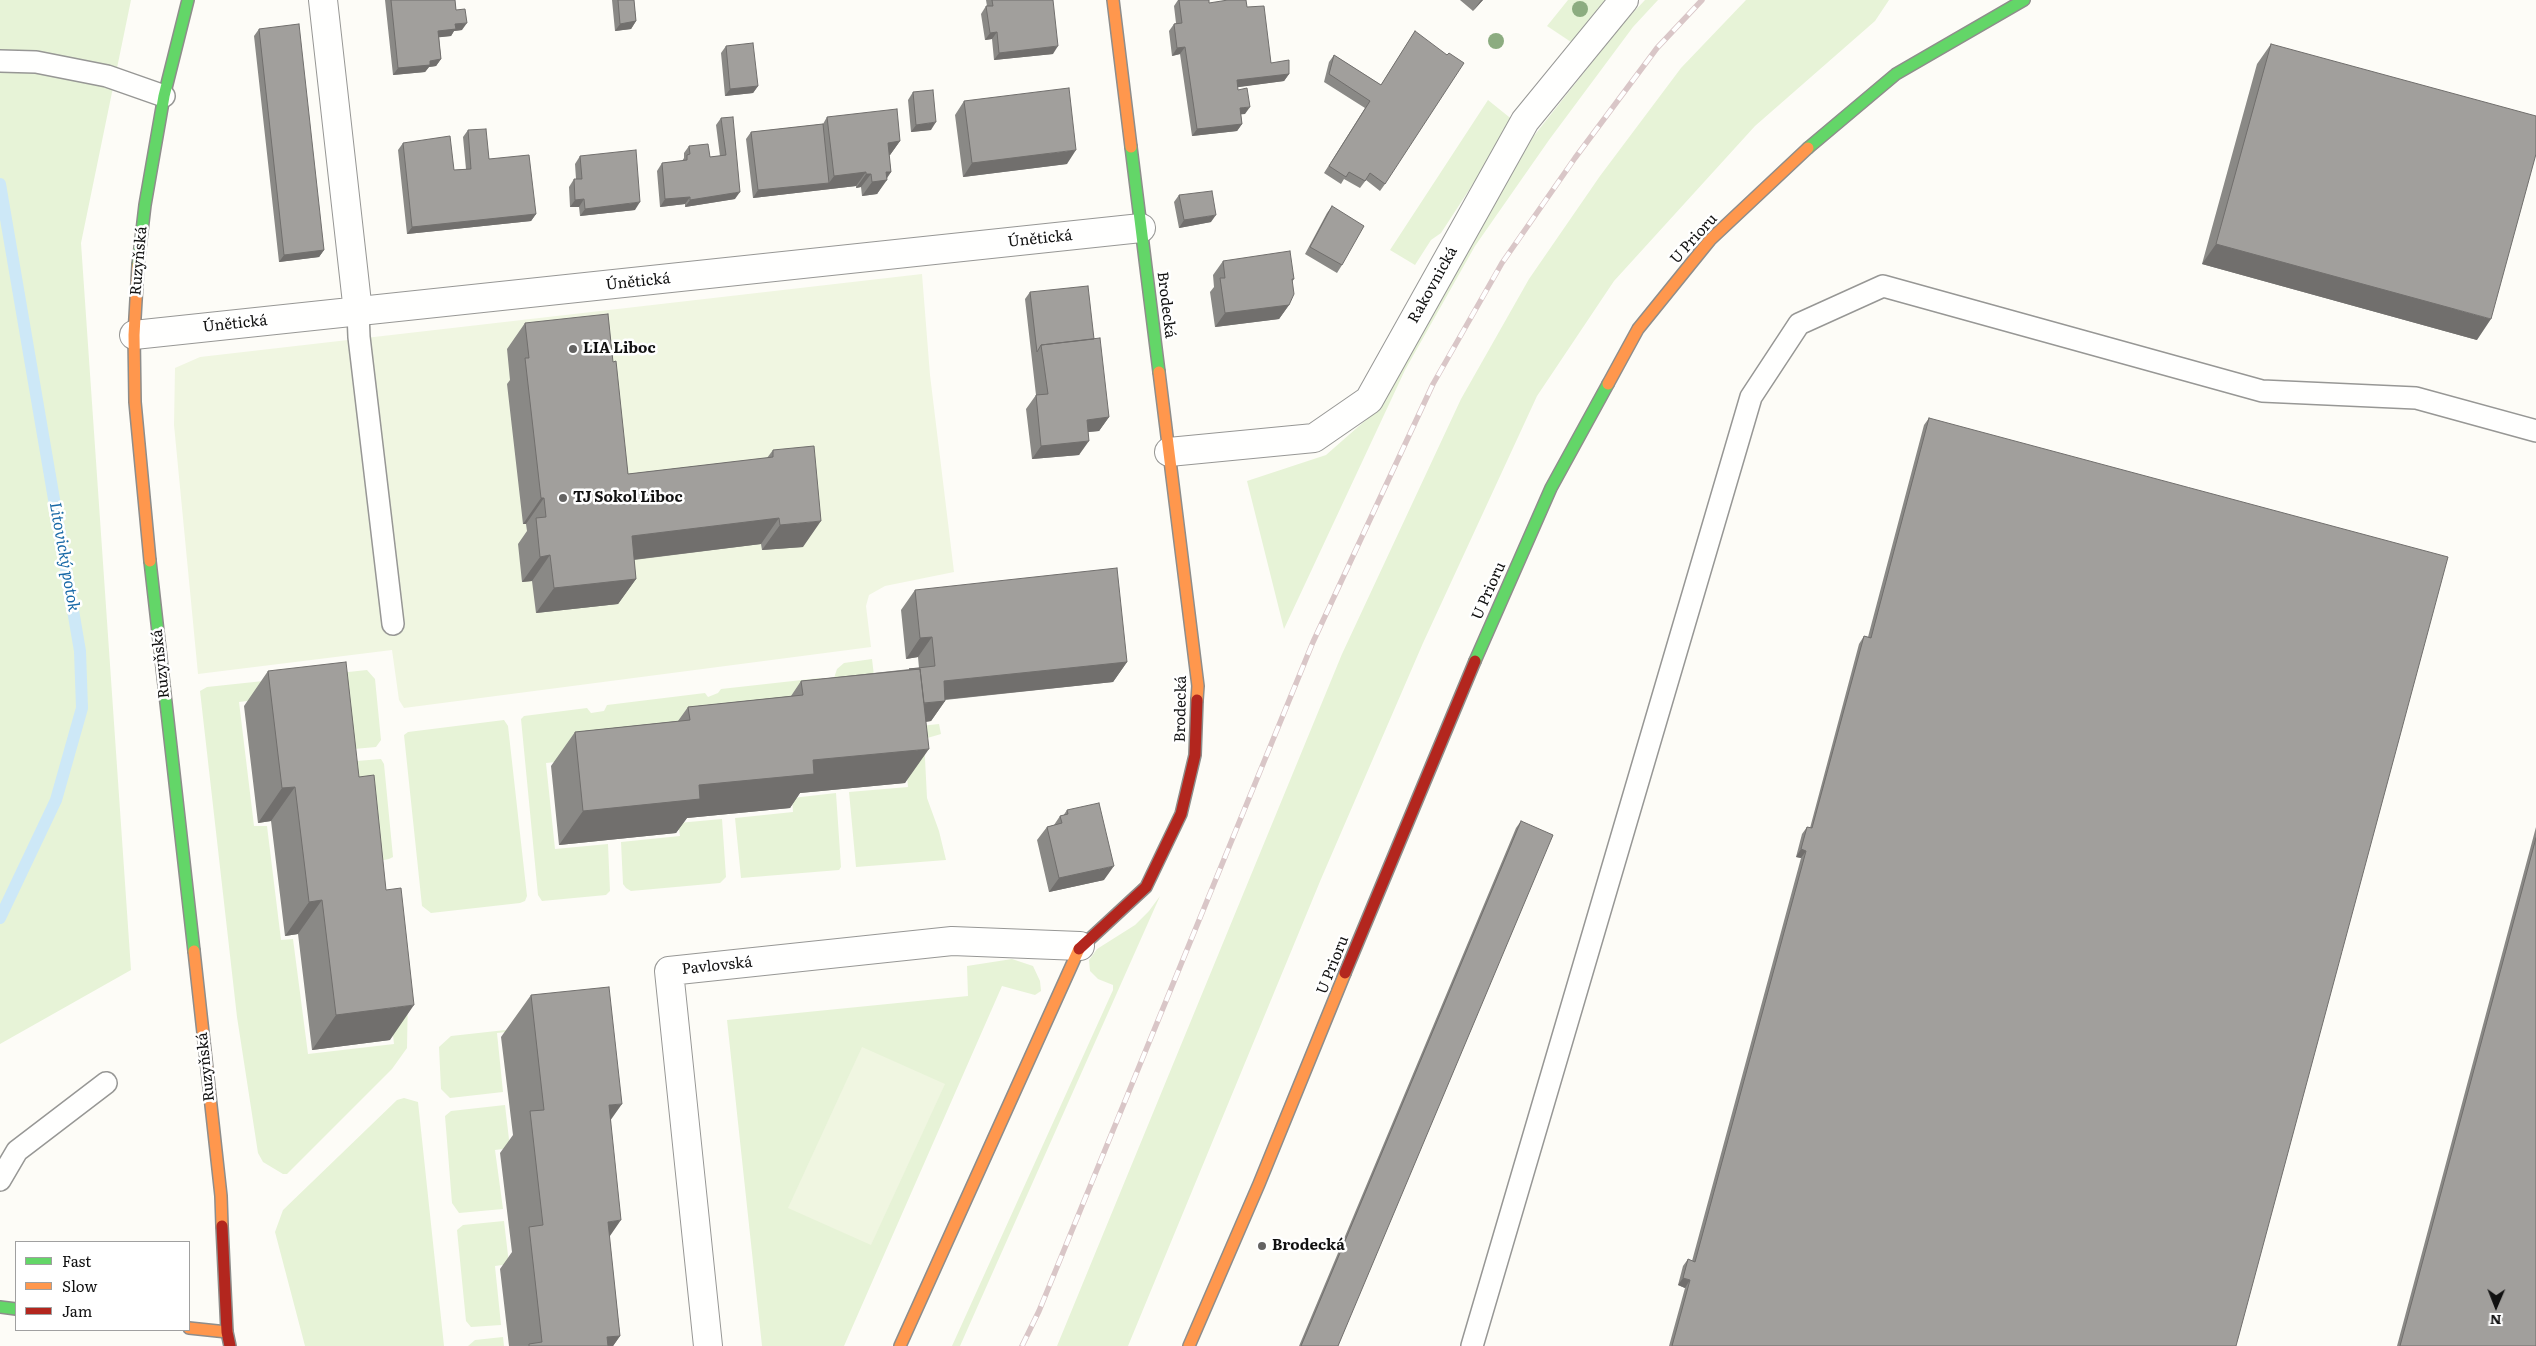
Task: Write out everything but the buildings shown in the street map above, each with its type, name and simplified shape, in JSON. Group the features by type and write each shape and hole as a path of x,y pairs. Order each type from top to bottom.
{"street":[{"name":"Ruzyňská","path":"188,0 164,96 144,205 137,274 134,335 135,402 142,488 220,1196 227,1332 232,1346"},
{"path":"323,0 358,312"},
{"name":"Brodecká","path":"900,1346 1080,946 1146,887 1181,814 1195,754 1198,686 1113,0"},
{"name":"Rakovnická","path":"1169,452 1314,438 1369,400 1526,121 1624,0"},
{"name":"U Prioru","path":"1189,1346 1259,1184 1460,694 1551,488 1638,328 1710,240 1800,155 1896,74 2024,0"},
{"name":"Únětická","path":"134,335 1141,228"},
{"name":"Pavlovská","path":"708,1346 669,971 952,941 1080,946"},
{"path":"0,1307 15,1309"},
{"path":"190,1328 227,1332"}],"lane":[{"path":"0,61 36,62 107,76 164,96"},
{"path":"1472,1346 1751,397 1799,324 1883,286 2262,391 2416,398 2536,431"},
{"path":"358,312 359,337 393,624"},
{"path":"0,1180 17,1151 106,1083"}],"green space":[{"path":"0,0 131,0 81,243 131,970 0,1044"},
{"path":"1568,0 1611,0 1574,44 1547,26"},
{"path":"1645,0 1658,0 1633,27 1549,140 1475,246 1405,370 1284,629 1247,481 1326,455 1367,419 1533,137 1624,22"},
{"path":"1746,0 1889,0 1875,21 1755,126 1614,281 1537,396 1423,643 1321,879 1128,1346 1057,1346 1342,654 1461,399 1529,279 1600,176 1681,68"},
{"path":"1488,100 1514,121 1441,233 1431,240 1415,265 1390,250"},
{"name":"TJ Sokol Liboc","path":"922,274 930,375 954,572 885,586 869,595 866,606 871,647 404,708 399,700 392,650 198,674 174,425 175,368 200,357"},
{"path":"872,659 877,701 661,751 546,763 555,849 608,844 610,891 606,895 542,901 538,895 521,719 524,716 587,708 591,713 604,711 607,705 705,693 708,697 718,693 721,689 834,678 837,669 844,663"},
{"path":"367,670 375,679 381,740 376,747 331,751 324,692 239,702 254,826 267,826 281,940 293,939 308,1054 394,1044 388,990 408,991 407,1048 392,1069 287,1174 283,1174 263,1162 258,1153 237,1017 200,691 207,687"},
{"path":"504,720 508,726 527,896 525,901 520,903 431,913 422,906 404,735 408,732"},
{"path":"939,724 941,734 924,739 927,798 939,831 946,860 856,867 849,792 908,787 902,728"},
{"path":"381,759 384,764 393,857 359,865 333,763"},
{"path":"836,793 841,867 839,870 741,878 735,818 793,812 792,798"},
{"path":"722,819 726,877 720,883 631,891 623,884 621,842 680,836 678,823"},
{"path":"1160,896 960,1346 952,1346 1113,990 1113,985 1098,979 1090,971 1089,960 1097,949 1135,925"},
{"path":"1012,959 1033,966 1040,981 1041,991 1035,995 1002,986 844,1346 762,1346 727,1020 968,996 967,966"},
{"path":"578,1022 582,1024 497,1033 503,1092 450,1098 441,1089 439,1047 451,1036"},
{"path":"862,1047 945,1084 871,1245 788,1208"},
{"path":"404,1098 418,1102 444,1346 305,1346 275,1232 283,1210 397,1100"},
{"path":"505,1105 510,1148 495,1150 503,1209 459,1213 452,1203 445,1116 451,1111"},
{"path":"504,1221 509,1264 495,1266 501,1325 471,1327 466,1321 457,1230 463,1225"},
{"path":"503,1337 504,1346 468,1346 475,1340"}],"waterway":[{"name":"Litovický potok","path":"0,184 80,651 82,708 56,800 0,918"}],"railway":[{"path":"1022,1346 1039,1311 1313,642 1433,384 1502,263 1575,158 1657,48 1702,0"}],"traffic: fast":[{"path":"138,265 145,205 164,96 188,0"},
{"path":"1808,148 1896,74 2024,0"},
{"path":"1131,147 1159,372"},
{"path":"1475,661 1551,488 1608,384"},
{"path":"150,561 194,951"},
{"path":"0,1307 15,1309"}],"traffic: slow":[{"path":"1113,0 1131,147"},
{"path":"1608,384 1638,329 1710,240 1808,148"},
{"path":"138,265 134,335 135,402 150,561"},
{"path":"1159,372 1198,686 1197,700"},
{"path":"900,1346 1079,949"},
{"path":"194,951 221,1196 222,1226"},
{"path":"1189,1346 1259,1184 1345,973"},
{"path":"190,1328 227,1332"}],"traffic: jam":[{"path":"1345,973 1475,661"},
{"path":"1079,949 1146,887 1181,814 1195,755 1197,700"},
{"path":"222,1226 227,1332 230,1346"}],"place":[{"name":"LIA Liboc","path":"573,349"},
{"name":"TJ Sokol Liboc","path":"563,498"},
{"name":"Brodecká","path":"1262,1246"}]}
